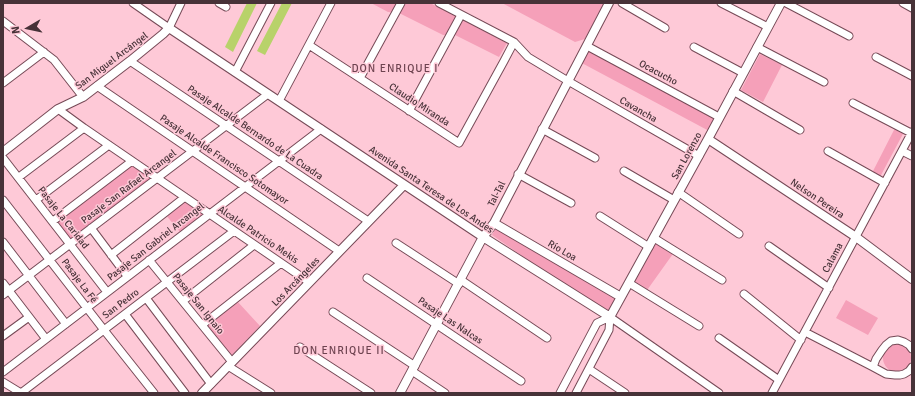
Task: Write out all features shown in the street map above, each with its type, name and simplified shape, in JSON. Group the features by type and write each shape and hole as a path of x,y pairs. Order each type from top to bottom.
{"street":[{"name":"San Miguel Arcángel","path":"3,152 58,109 83,97 130,62 169,28 181,3"},
{"path":"219,3 226,7"},
{"path":"235,72 271,3"},
{"path":"279,101 331,3"},
{"path":"360,78 401,3"},
{"name":"Cavancha","path":"439,3 514,42 528,57 699,156"},
{"name":"Tal-Tal","path":"400,393 483,238 494,223 518,174 609,3"},
{"path":"622,3 665,28"},
{"path":"721,3 768,27"},
{"name":"San Lorenzo","path":"576,393 609,330 610,317 699,156 780,3"},
{"path":"786,3 849,36"},
{"path":"903,3 912,8"},
{"name":"Avenida Santa Teresa de Los Andes","path":"135,4 483,238 610,317 719,393"},
{"path":"409,111 461,15"},
{"path":"3,21 44,52 57,64 83,97"},
{"name":"Claudio Miranda","path":"309,46 459,143 514,42"},
{"name":"Ocacucho","path":"587,46 720,117"},
{"path":"694,47 743,73"},
{"path":"757,47 824,82"},
{"path":"3,83 44,52"},
{"path":"876,57 912,76"},
{"name":"Pasaje Alcalde Bernardo de La Cuadra","path":"130,62 368,221"},
{"name":"Pasaje Alcalde Francisco Sotomayor","path":"97,86 339,251"},
{"path":"733,91 800,130"},
{"name":"Pasaje San Rafael Arcangel","path":"6,293 268,94"},
{"path":"853,103 912,133"},
{"name":"Alcalde Patricio Mekis","path":"58,109 132,162 309,282"},
{"path":"19,177 84,128"},
{"name":"Pasaje San Gabriel Arcangel","path":"3,372 321,129"},
{"path":"542,129 595,158"},
{"name":"Calama","path":"774,391 912,133"},
{"name":"Nelson Pereira","path":"708,139 856,237 912,279"},
{"path":"36,200 108,145"},
{"path":"828,151 885,183"},
{"path":"902,151 912,156"},
{"name":"Pasaje La Caridad","path":"3,158 108,292"},
{"path":"53,221 132,162"},
{"path":"624,171 676,196 739,234"},
{"path":"518,174 571,203"},
{"name":"Los Arcángeles","path":"202,393 404,185"},
{"path":"111,255 185,197"},
{"name":"Pasaje La Fé","path":"3,200 154,393"},
{"path":"600,216 649,246"},
{"name":"Río Loa","path":"494,223 621,297"},
{"path":"91,228 127,276"},
{"name":"San Pedro","path":"21,393 234,231"},
{"path":"654,238 722,280"},
{"path":"3,242 66,324"},
{"path":"183,301 254,244"},
{"path":"396,244 460,282 547,338"},
{"path":"769,246 829,288"},
{"name":"Pasaje San Ignaio","path":"149,260 202,325 230,364 271,393"},
{"path":"202,325 282,263"},
{"name":"Pasaje Las Nalcas","path":"368,278 521,381"},
{"path":"3,283 6,293 29,317 46,339"},
{"path":"629,283 699,326"},
{"path":"744,294 801,340"},
{"path":"146,298 211,384"},
{"path":"333,312 414,368 446,393"},
{"path":"125,314 185,393"},
{"path":"3,336 29,317"},
{"name":"San Lorenzo","path":"560,393 597,323 610,317"},
{"path":"805,332 886,374 904,374 912,367"},
{"path":"719,338 779,380"},
{"path":"874,367 876,359 882,350 891,342 898,340 909,345 912,349"},
{"path":"300,347 371,393"},
{"path":"589,369 625,393"},
{"path":"3,382 21,393"},
{"path":"774,391 782,393"}],"shaded area":[{"path":"371,3 430,3 507,43 499,57 455,35 443,35 399,13 388,12"},
{"path":"502,3 604,3 585,39 575,42"},
{"path":"587,46 719,117 711,132 578,61"},
{"path":"760,54 782,65 763,102 741,90"},
{"path":"895,128 904,132 880,177 872,173"},
{"path":"132,161 157,178 70,244 53,221"},
{"path":"184,200 205,214 180,232 165,214"},
{"path":"496,227 621,297 610,317 492,235"},
{"path":"654,238 675,251 645,293 629,283"},
{"path":"846,300 878,318 868,335 836,318"},
{"path":"237,301 260,326 231,356 206,326"},
{"path":"897,344 907,348 911,358 907,368 897,372 887,368 883,358 887,348"}],"building":[{"path":"247,3 257,3 233,52 225,47"},
{"path":"282,3 292,3 265,55 257,51"}],"district":[{"name":"DON ENRIQUE I","path":"395,69"},
{"name":"DON ENRIQUE II","path":"339,351"}]}
